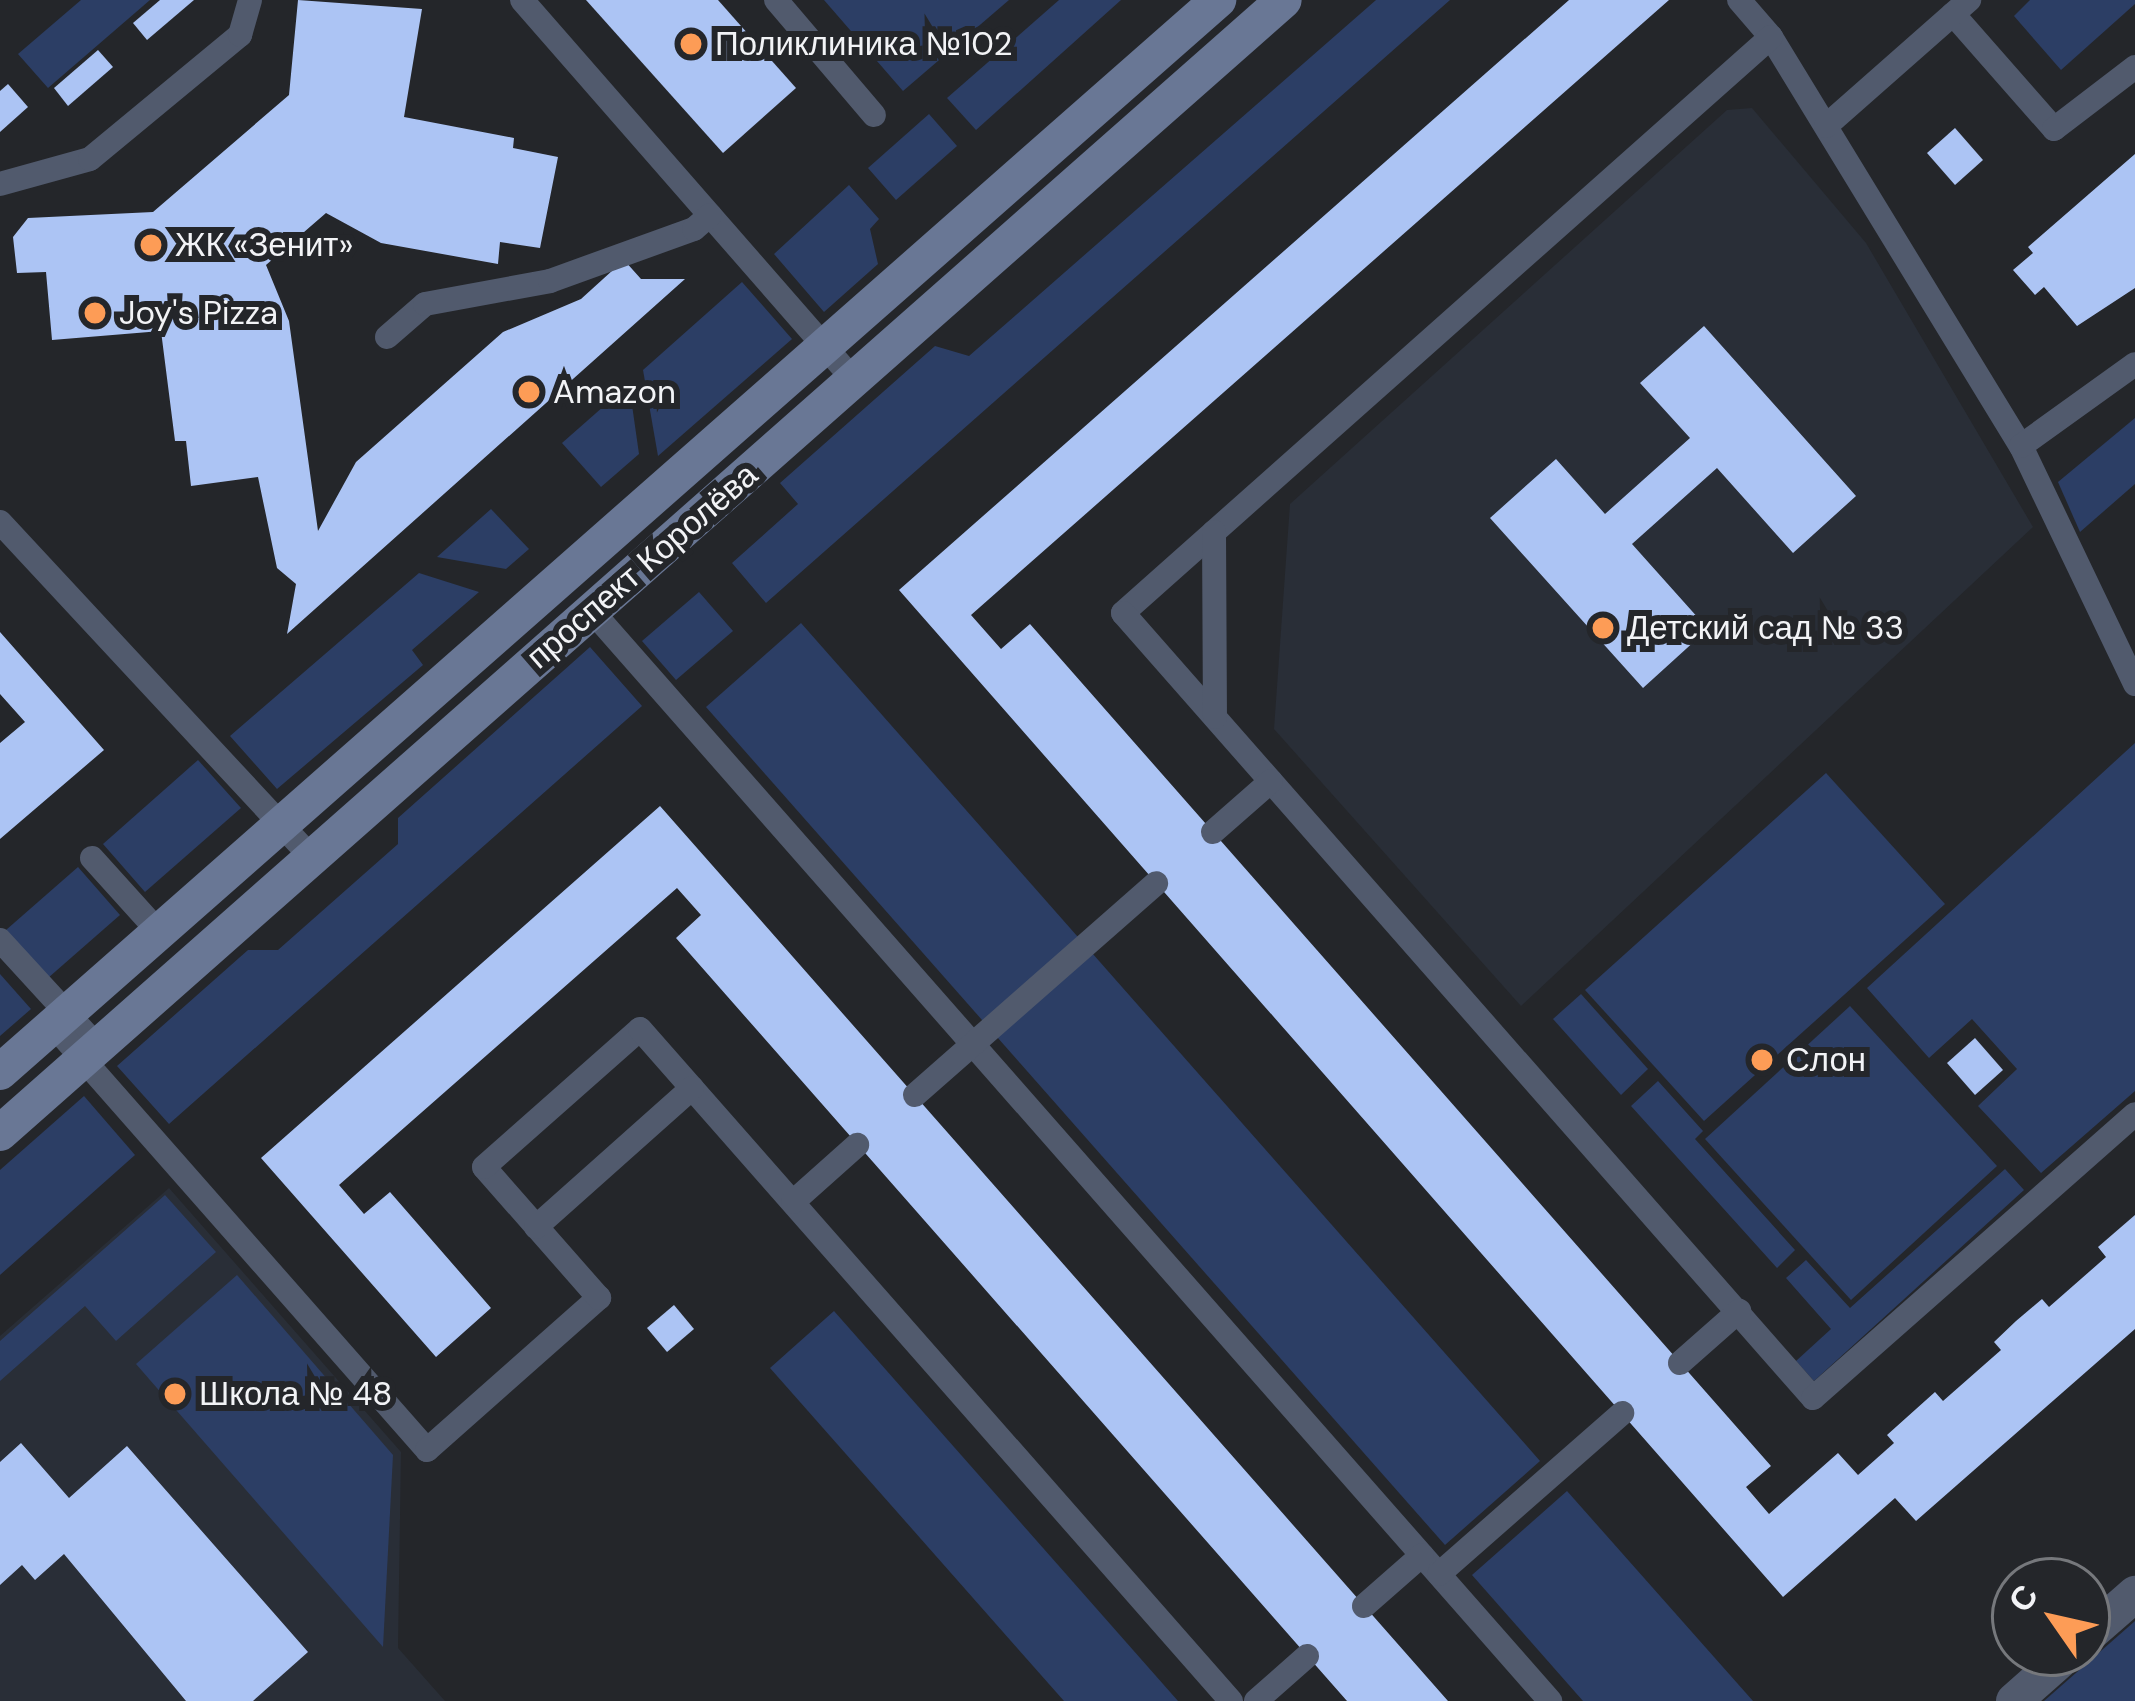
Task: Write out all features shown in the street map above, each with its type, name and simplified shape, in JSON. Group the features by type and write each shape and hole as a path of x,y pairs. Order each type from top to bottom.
{"street":[{"name":"проспект Королёва","path":"0,1072 1218,0"},
{"name":"проспект Королёва","path":"0,1133 1278,2"},
{"path":"2111,1615 2135,1594"},
{"path":"2014,1701 2041,1677"}],"lane":[{"path":"0,184 90,159 240,35 250,0"},
{"path":"521,0 854,380"},
{"path":"776,0 874,115"},
{"path":"1739,0 1771,37 2021,446 2135,684"},
{"path":"1826,127 1961,7 2054,129 2135,67"},
{"path":"1771,37 1123,613 1813,1398 2135,1114"},
{"path":"387,337 425,304 550,281 694,229 710,215"},
{"path":"2021,446 2135,364"},
{"path":"0,522 311,857"},
{"path":"1214,532 1215,717"},
{"path":"591,610 1550,1701"},
{"path":"1213,832 1271,781"},
{"path":"92,858 158,931"},
{"path":"915,1095 1156,883"},
{"path":"0,940 59,1019 427,1450 599,1298 484,1167 640,1029 1231,1701"},
{"path":"536,1226 692,1088"},
{"path":"793,1202 857,1145"},
{"path":"1680,1363 1738,1311"},
{"path":"1364,1606 1430,1564 1622,1413"},
{"path":"1256,1701 1307,1656"}],"shaded area":[{"path":"81,0 150,0 48,88 18,54"},
{"path":"824,0 1009,0 903,91"},
{"path":"1059,0 1121,0 976,130 947,98"},
{"path":"1376,0 1450,0 766,603 732,563 798,504 780,483 935,346 969,356"},
{"path":"2030,0 2135,0 2135,4 2061,70 2014,16"},
{"name":"Детский сад № 33","path":"1752,108 1866,243 2033,527 1521,1006 1274,729 1290,504 1727,110"},
{"path":"929,114 957,146 896,200 868,168"},
{"path":"849,185 879,219 870,229 878,264 824,312 774,254"},
{"path":"742,282 792,339 658,456 643,370"},
{"path":"629,384 639,454 601,487 562,443"},
{"path":"2135,418 2135,484 2080,532 2058,482"},
{"path":"491,509 529,549 506,569 437,557"},
{"path":"419,573 479,592 412,650 423,665 277,789 230,736"},
{"path":"699,592 733,631 676,680 642,641"},
{"path":"801,623 1540,1461 1445,1545 706,707"},
{"path":"590,647 642,706 169,1124 117,1066 248,950 278,950 398,844 398,818"},
{"path":"2135,743 2135,1091 2041,1173 1978,1106 2017,1069 1972,1019 1929,1058 1867,988"},
{"path":"198,760 241,808 145,892 103,844"},
{"path":"1826,773 1945,904 1704,1121 1585,990"},
{"path":"78,867 120,915 48,978 6,930"},
{"path":"0,974 31,1009 0,1036"},
{"path":"1581,994 1648,1069 1621,1095 1553,1019"},
{"path":"1850,1006 1997,1166 1851,1300 1705,1139"},
{"path":"1658,1081 1703,1131 1695,1139 1795,1250 1777,1268 1631,1106"},
{"path":"84,1096 135,1155 0,1275 0,1170"},
{"path":"2005,1169 2024,1190 1814,1381 1796,1361 1831,1329 1786,1278 1806,1260 1850,1308"},
{"name":"Школа № 48","path":"169,1188 401,1452 398,1648 445,1701 0,1701 0,1336"},
{"path":"165,1195 216,1252 116,1341 85,1306 0,1381 0,1341"},
{"path":"237,1275 393,1455 383,1647 136,1364"},
{"path":"834,1311 1178,1701 1064,1701 770,1368"},
{"path":"1567,1491 1753,1701 1583,1701 1472,1575"},
{"path":"2135,1621 2135,1701 2044,1701 2071,1677 2111,1677 2111,1642"}],"building":[{"path":"160,0 194,0 147,40 133,23"},
{"name":"ЖК «Зенит»","path":"298,0 422,9 404,117 514,138 513,148 558,157 540,248 500,242 498,264 381,243 326,213 266,265 289,321 318,531 356,462 503,332 581,299 624,260 641,279 685,279 287,634 296,584 277,568 258,477 191,486 186,441 175,441 161,331 52,340 46,272 17,273 13,237 28,218 153,212 289,95"},
{"name":"Поликлиника №102","path":"586,0 718,0 796,88 723,153"},
{"path":"1569,0 1669,0 971,615 1001,649 1030,624 1771,1466 1746,1487 1769,1514 1838,1453 1858,1475 1894,1443 1887,1435 1935,1392 1943,1401 2001,1350 1994,1342 2016,1321 2042,1299 2049,1307 2106,1257 2098,1247 2135,1215 2135,1329 1916,1521 1895,1498 1783,1597 899,590"},
{"path":"98,50 113,67 68,106 54,88"},
{"path":"8,84 28,107 0,132 0,91"},
{"path":"1955,128 1983,160 1955,185 1927,153"},
{"path":"2135,154 2135,288 2077,326 2044,287 2035,295 2013,270 2033,253 2028,247"},
{"path":"1704,326 1856,496 1793,553 1717,468 1632,544 1708,629 1643,688 1490,518 1556,459 1605,514 1690,438 1640,383"},
{"path":"0,632 104,750 0,839 0,743 25,722 0,694"},
{"path":"660,806 1448,1701 1347,1701 676,938 701,915 677,888 339,1185 364,1214 390,1192 491,1308 436,1357 261,1158"},
{"path":"1975,1038 2003,1070 1975,1095 1947,1063"},
{"path":"674,1305 694,1329 667,1352 647,1328"},
{"path":"21,1443 69,1498 127,1446 308,1652 253,1701 186,1701 64,1554 35,1580 22,1565 0,1585 0,1462"}],"place":[{"name":"Поликлиника №102","path":"691,44"},
{"name":"ЖК «Зенит»","path":"151,245"},
{"name":"Joy's Pizza","path":"95,313"},
{"name":"Amazon","path":"529,392"},
{"name":"Детский сад № 33","path":"1603,628"},
{"name":"Слон","path":"1762,1060"},
{"name":"Школа № 48","path":"175,1394"}]}
